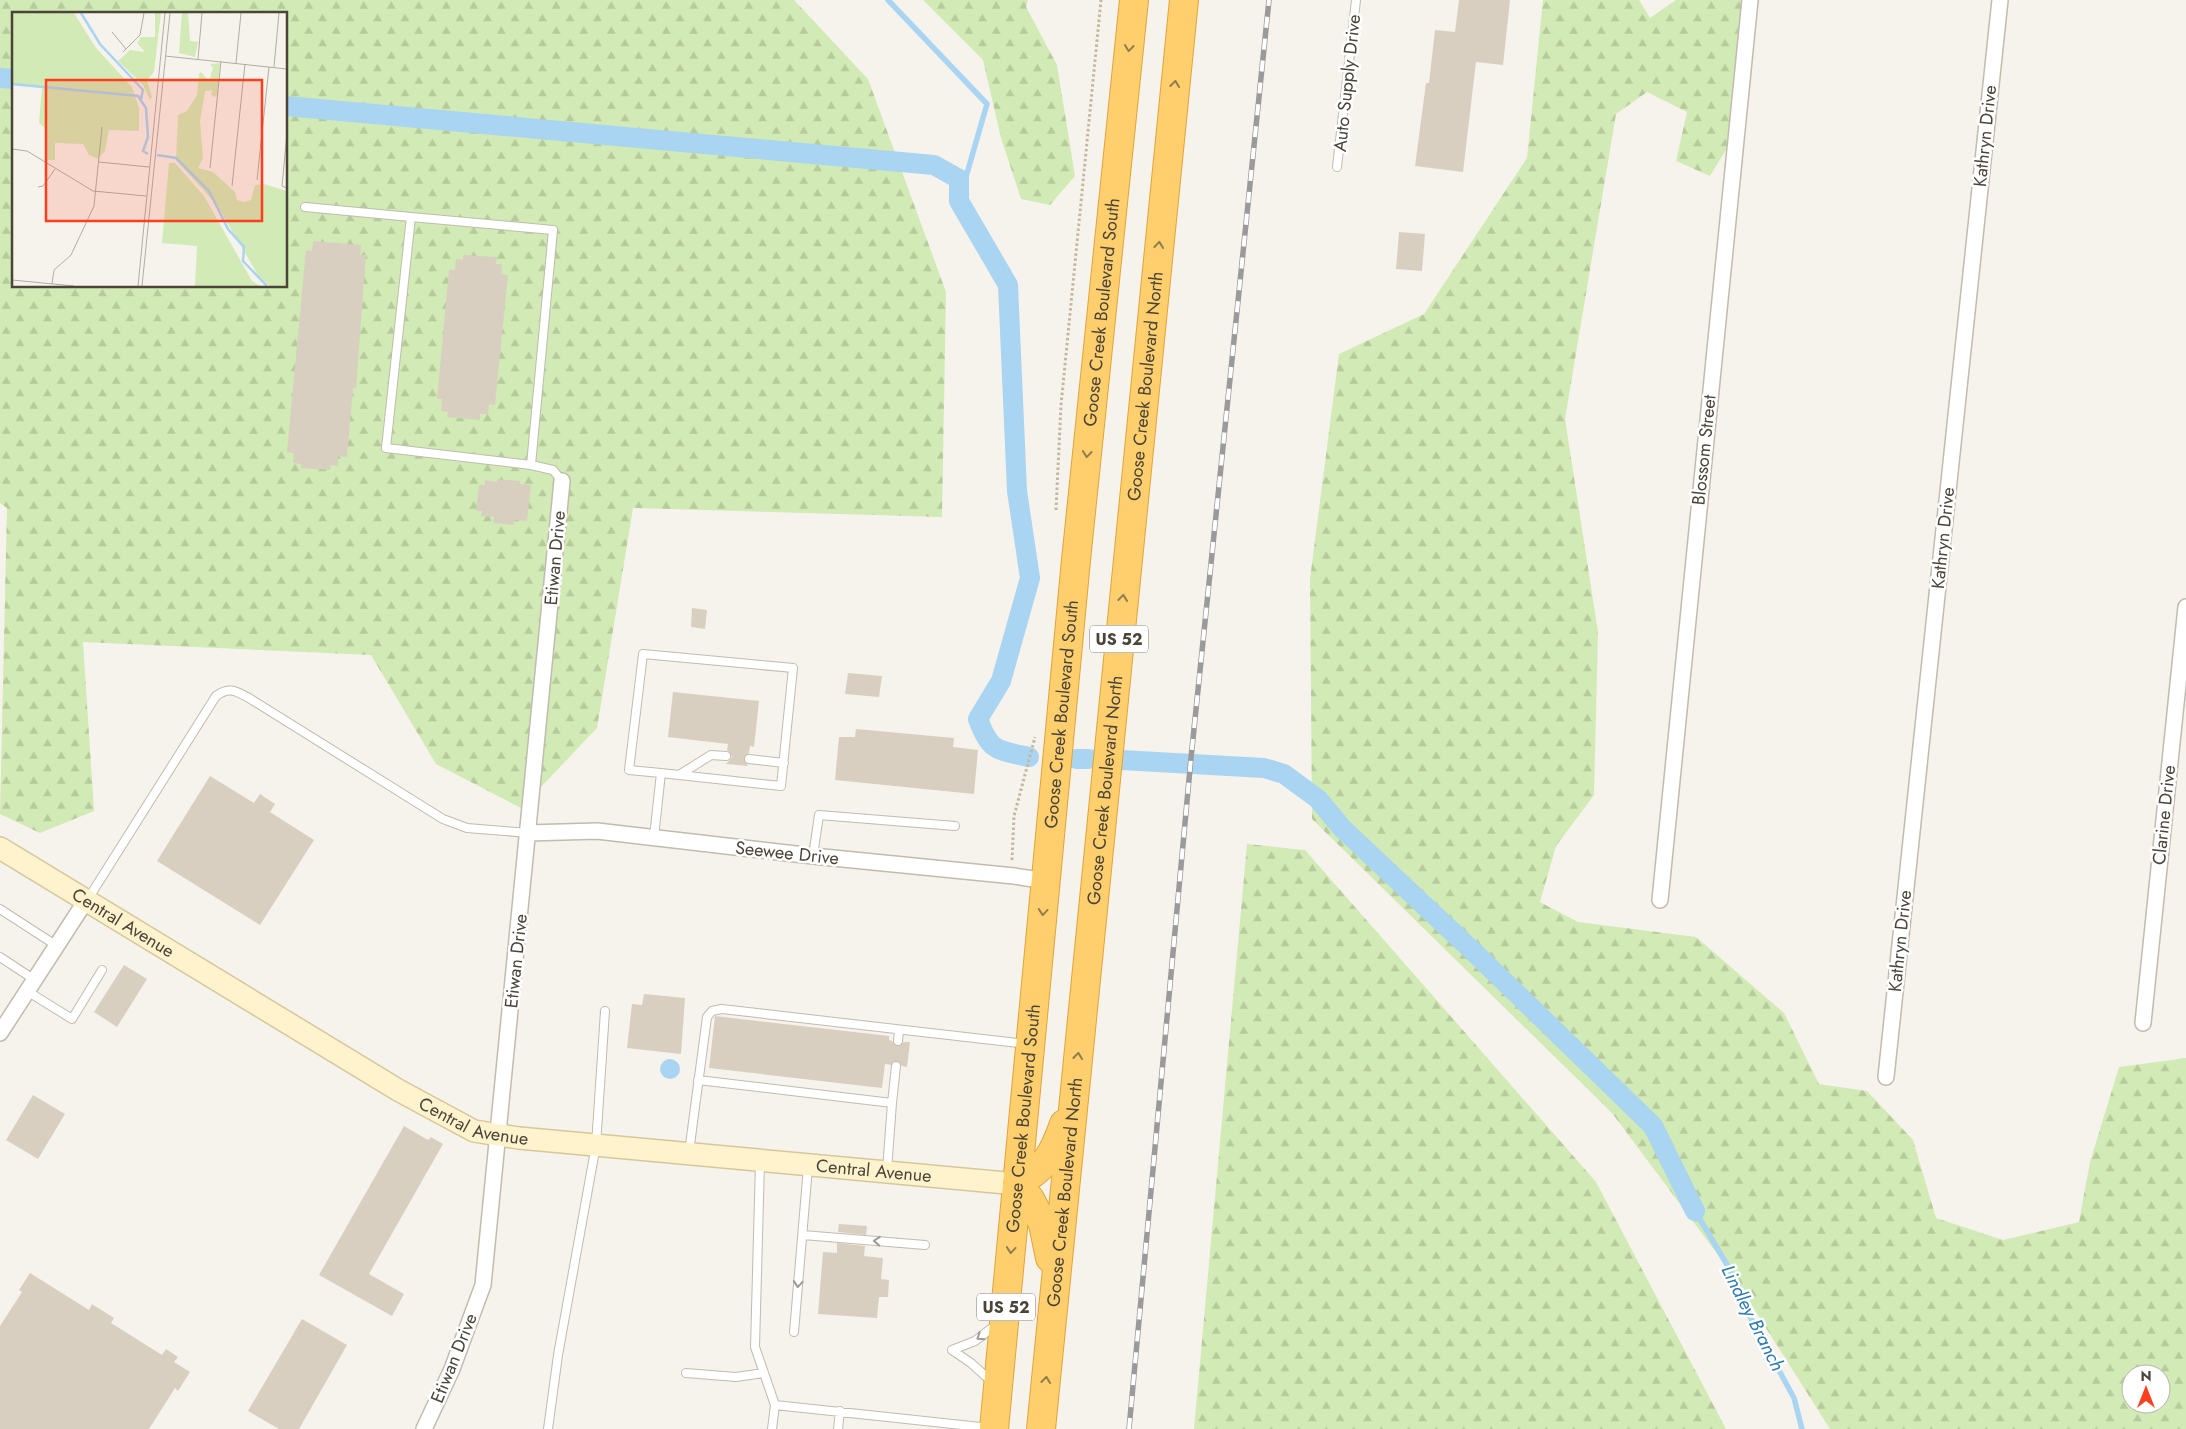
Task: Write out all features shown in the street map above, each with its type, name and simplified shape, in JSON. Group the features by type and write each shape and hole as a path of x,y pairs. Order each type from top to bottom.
{"highway":[{"name":"Goose Creek Boulevard South","path":"994,1429 1046,881 1134,0"},
{"name":"Goose Creek Boulevard North","path":"1041,1429 1184,0"},
{"path":"1056,1279 1048,1253 1043,1224 1030,1200 1017,1184 1032,1175 1052,1155 1075,1091"}],"street":[{"name":"Blossom Street","path":"1660,900 1750,0"},
{"name":"Kathryn Drive","path":"1886,1077 2000,0"},
{"name":"Etiwan Drive","path":"424,1429 452,1369 483,1285 562,481"},
{"name":"Clarine Drive","path":"2143,1023 2186,608"},
{"name":"Seewee Drive","path":"528,833 597,831 1046,881"},
{"name":"Central Avenue","path":"0,848 85,902 398,1090 474,1131 499,1136 1017,1184"},
{"path":"0,1033 85,902"}],"lane":[{"name":"Auto Supply Drive","path":"1338,167 1356,0"},
{"path":"305,207 553,230 531,465"},
{"path":"411,217 386,448 531,465 553,470 562,481"},
{"path":"643,654 792,668 781,786 679,775 629,770 643,654"},
{"path":"85,902 216,696 224,690 233,689 249,698 443,820 467,828 528,833"},
{"path":"679,775 711,755 726,756"},
{"path":"749,759 784,763"},
{"path":"654,837 662,773"},
{"path":"813,856 819,815 955,826"},
{"path":"0,909 57,946"},
{"path":"0,957 31,986 72,1019 102,970"},
{"path":"689,1153 706,1017 712,1010 722,1009 1031,1045"},
{"path":"548,1429 558,1355 596,1145 606,1011"},
{"path":"898,1041 899,1030"},
{"path":"887,1172 896,1066"},
{"path":"698,1080 892,1103"},
{"path":"760,1160 755,1347 774,1405 772,1429"},
{"path":"794,1332 808,1164"},
{"path":"803,1235 925,1245"},
{"path":"998,1388 972,1363 952,1350 975,1341 1004,1318"},
{"path":"686,1373 736,1377 764,1373"},
{"path":"774,1405 994,1429"},
{"path":"838,1429 840,1411"}],"path":[{"path":"1056,517 1061,404 1101,0"},
{"path":"1014,876 1011,847 1018,796 1037,730"}],"green space":[{"path":"0,0 794,0 868,79 946,292 942,517 633,508 597,728 521,808 436,764 371,655 83,642 94,811 40,833 0,814 7,508 0,503"},
{"path":"923,0 1028,0 1026,7 1057,65 1075,176 1050,205 1021,199 1001,138 983,60"},
{"path":"1543,0 1639,0 1650,18 1676,0 1744,0 1730,143 1710,176 1676,161 1687,112 1647,92 1616,114 1565,419 1598,632 1594,795 1556,846 1540,902 1578,922 1696,937 1784,1013 1819,1084 1867,1091 1913,1140 1936,1218 2003,1240 2079,1222 2090,1162 2119,1067 2186,1058 2186,1429 1830,1429 1730,1271 1612,1113 1312,819 1310,579 1339,354 1424,314 1527,158"},
{"path":"1247,844 1305,850 1596,1182 1726,1429 1194,1429"}],"water":[{"path":"666,1059 674,1059 680,1065 680,1073 674,1079 666,1079 660,1073 660,1065"}],"building":[{"path":"1459,0 1510,0 1503,65 1476,62 1463,172 1415,166 1426,83 1429,83 1435,30 1455,32"},
{"path":"1399,232 1425,234 1422,271 1396,269"},
{"path":"313,241 361,245 360,255 366,255 356,388 353,388 347,457 338,456 338,466 331,465 330,470 301,468 301,464 293,463 294,453 287,452 306,250 312,251"},
{"path":"463,255 497,257 496,264 502,264 501,274 508,275 495,405 489,404 488,414 480,414 480,420 447,417 448,412 441,411 442,399 437,399 449,270 455,270 456,259 463,260"},
{"path":"497,479 520,481 520,484 531,485 527,521 515,520 514,525 493,523 494,517 481,516 482,511 476,511 479,485 485,485 485,480 497,482"},
{"path":"692,608 707,610 705,629 691,627"},
{"path":"848,673 882,676 879,697 845,694"},
{"path":"673,692 759,701 754,747 750,746 749,753 744,758 748,766 726,764 732,757 727,750 728,744 668,737"},
{"path":"856,729 954,738 953,747 978,750 974,794 835,780 839,737 855,737"},
{"path":"210,776 254,803 260,794 275,804 270,812 314,840 260,925 157,861"},
{"path":"124,965 147,979 117,1027 94,1012"},
{"path":"644,994 685,998 681,1054 627,1048 632,1004 642,1005"},
{"path":"715,1016 889,1036 889,1040 897,1046 904,1042 910,1042 907,1067 902,1066 897,1061 891,1065 885,1064 882,1088 709,1068"},
{"path":"33,1095 65,1114 38,1159 6,1140"},
{"path":"404,1126 428,1140 431,1137 443,1144 369,1274 404,1294 392,1316 319,1275"},
{"path":"839,1224 867,1226 866,1235 838,1232"},
{"path":"837,1243 865,1246 864,1256 883,1258 881,1279 889,1280 888,1297 879,1297 877,1318 818,1314 823,1252 837,1253"},
{"path":"30,1273 89,1310 92,1304 114,1318 111,1323 162,1355 166,1349 178,1357 174,1362 190,1372 178,1391 175,1388 149,1429 0,1429 0,1326 22,1292 19,1290"},
{"path":"302,1319 347,1345 299,1429 279,1429 248,1411"}],"waterway":[{"path":"888,0 987,104 959,201"},
{"path":"0,78 12,79"},
{"path":"288,106 934,165 959,179 959,201 1008,285 1017,491 1030,578 1001,681 978,719 982,730 996,748 1029,757"},
{"path":"1076,759 1089,759"},
{"path":"1121,760 1264,768 1284,774 1318,799 1342,828 1478,956 1653,1126 1695,1211"},
{"name":"Lindley Branch","path":"1695,1211 1729,1268 1748,1313 1794,1398 1802,1429"}],"railway":[{"path":"1129,1429 1191,758 1269,0"}]}
